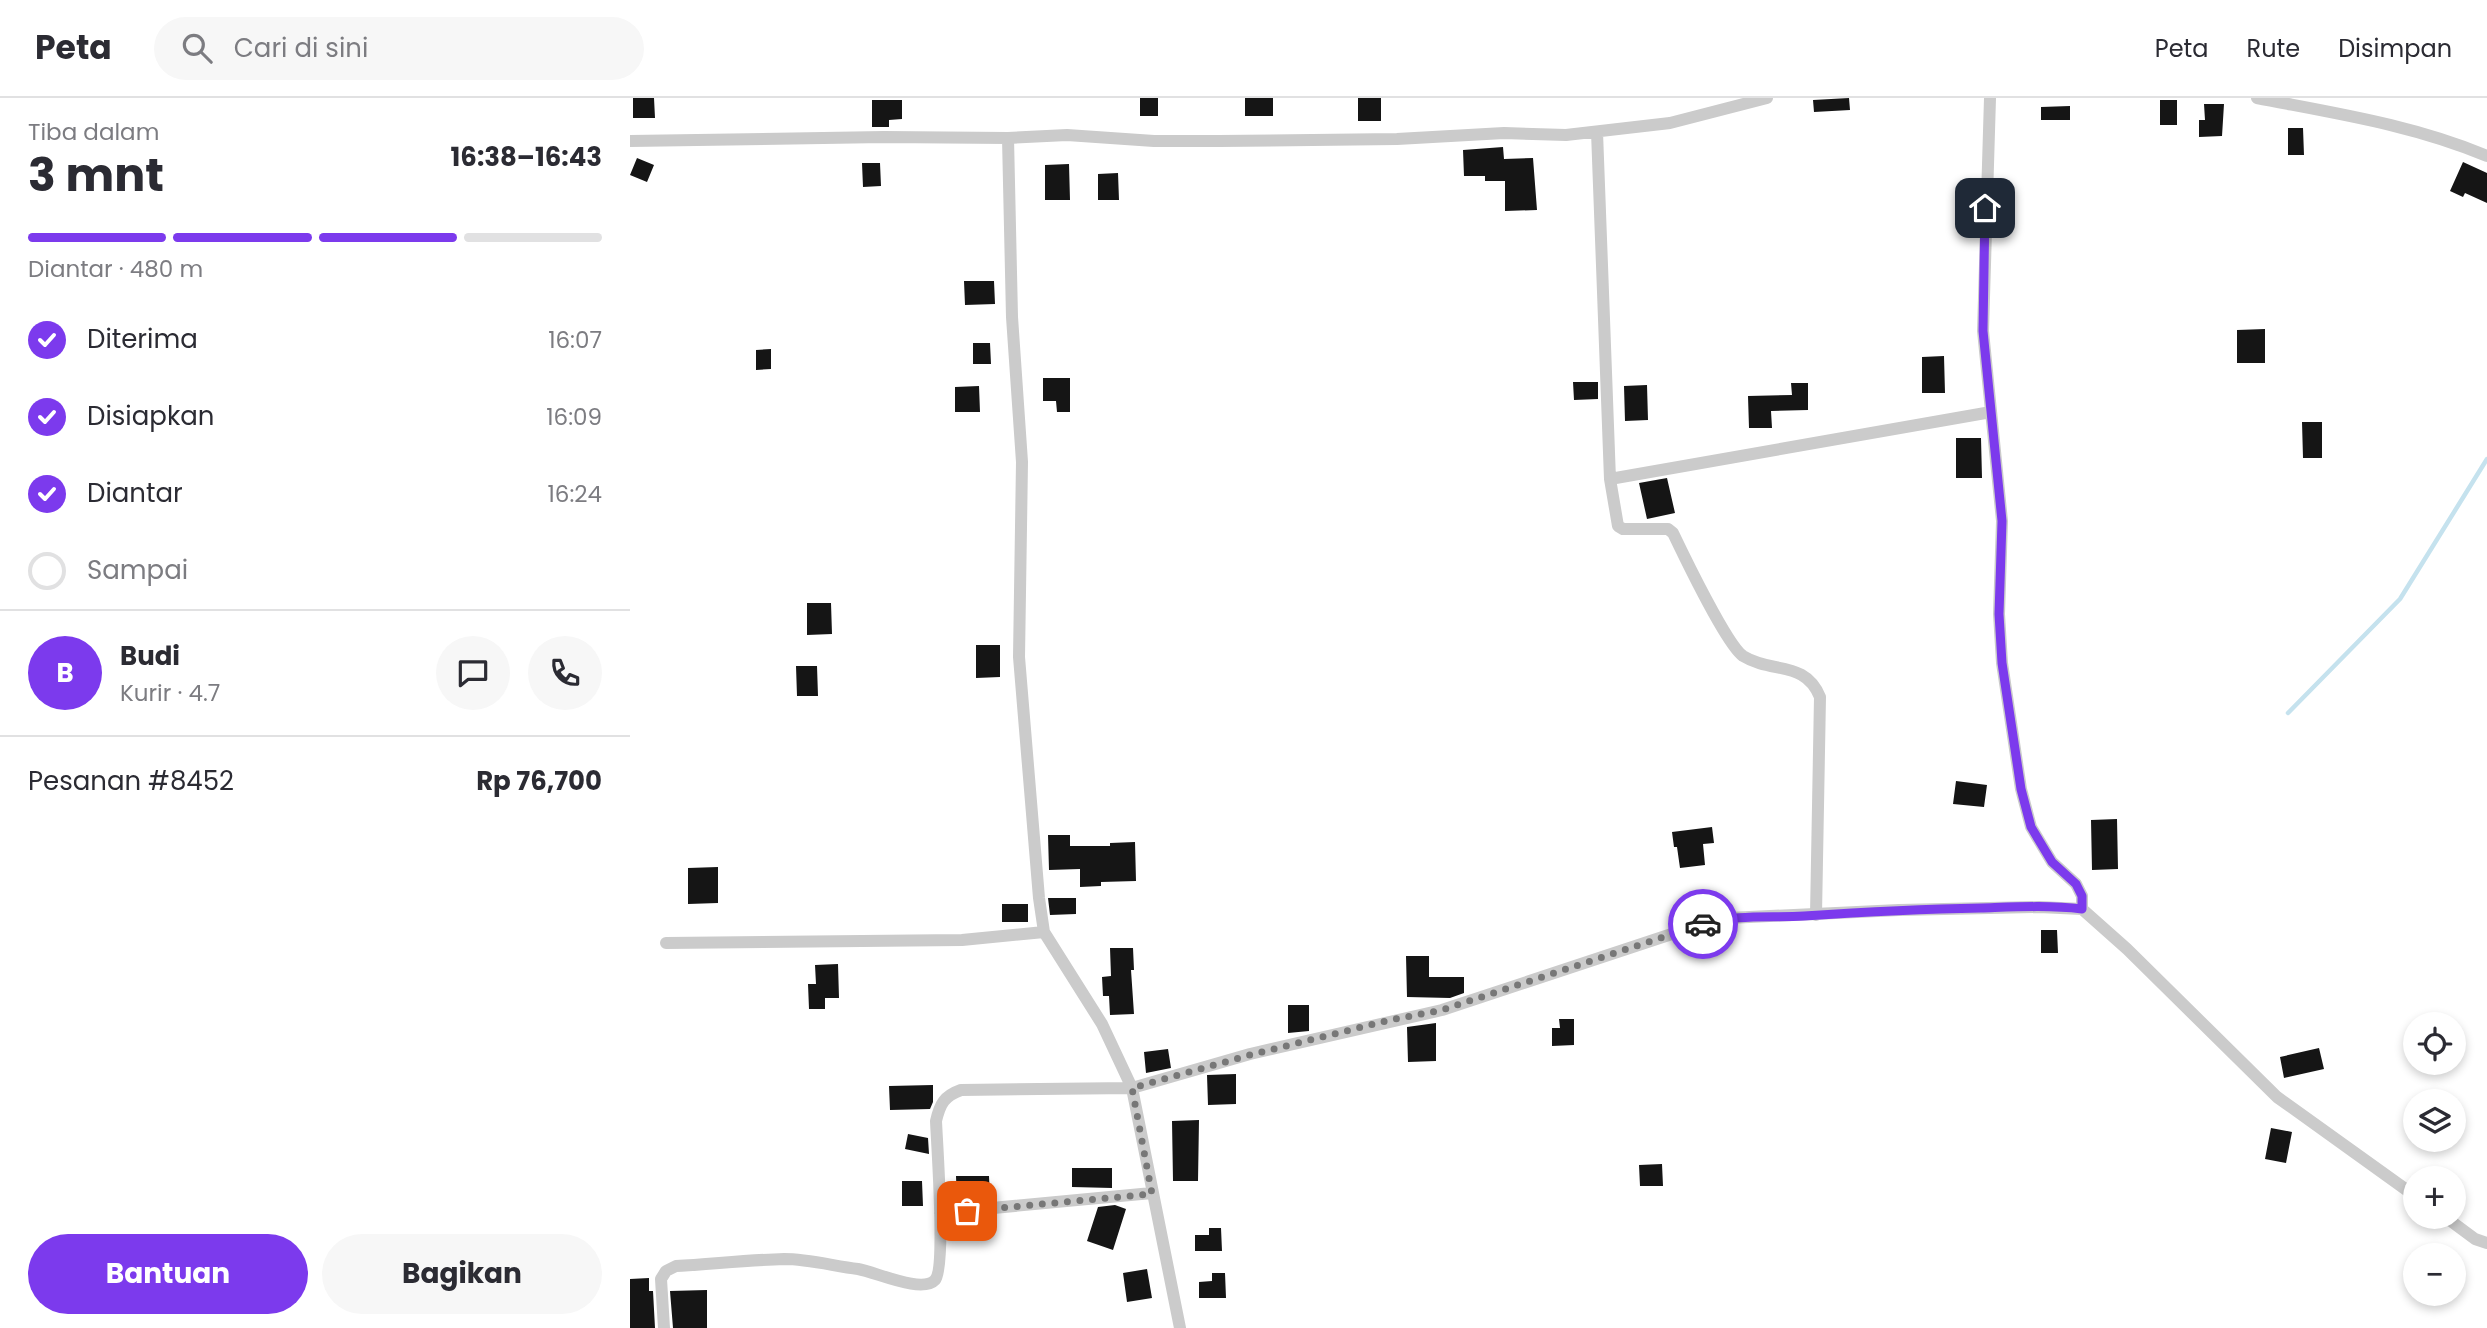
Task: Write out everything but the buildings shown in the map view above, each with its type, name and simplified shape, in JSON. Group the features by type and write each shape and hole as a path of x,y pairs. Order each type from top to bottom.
{"street":[{"path":"630,141 1079,136 1154,141 1219,141 1397,139 1504,133 1566,135 1670,123 1767,98"},
{"path":"1990,98 1983,331 2002,521 1999,614 2002,663 2021,789 2031,827 2052,862 2076,884 2082,896 2082,909"},
{"path":"2257,98 2386,124 2453,142 2487,156"},
{"path":"1597,132 1610,479 1618,526 1623,529 1668,529 1673,533 1729,639 1742,655 1766,665 1802,673 1814,684 1820,697 1816,915"},
{"path":"1008,138 1012,317 1022,462 1019,657 1039,898 1044,932 1102,1024 1132,1088 1180,1328"},
{"path":"1610,479 1991,412"},
{"path":"664,1328 661,1279 666,1271 676,1266 786,1259 862,1270 913,1285 933,1283 939,1275 940,1213 936,1121 939,1106 948,1095 961,1090 1132,1088 1250,1055 1390,1020 1442,1010 1705,923 1741,917 1899,910 2039,907 2082,909 2127,949 2277,1097 2403,1187"},
{"path":"666,943 962,940 1044,932"},
{"path":"940,1213 1152,1194"},
{"path":"2462,1229 2475,1239 2487,1243"}],"waterway":[{"path":"2288,713 2400,599 2487,459"}],"way so far":[{"path":"967,1211 1152,1194 1132,1088 1250,1055 1390,1020 1442,1010 1703,924"}],"route":[{"path":"1703,924 1763,915 2039,907 2082,909 2082,896 2076,884 2052,862 2031,827 2021,789 2002,663 1999,614 2002,521 1983,331 1985,208"}]}
